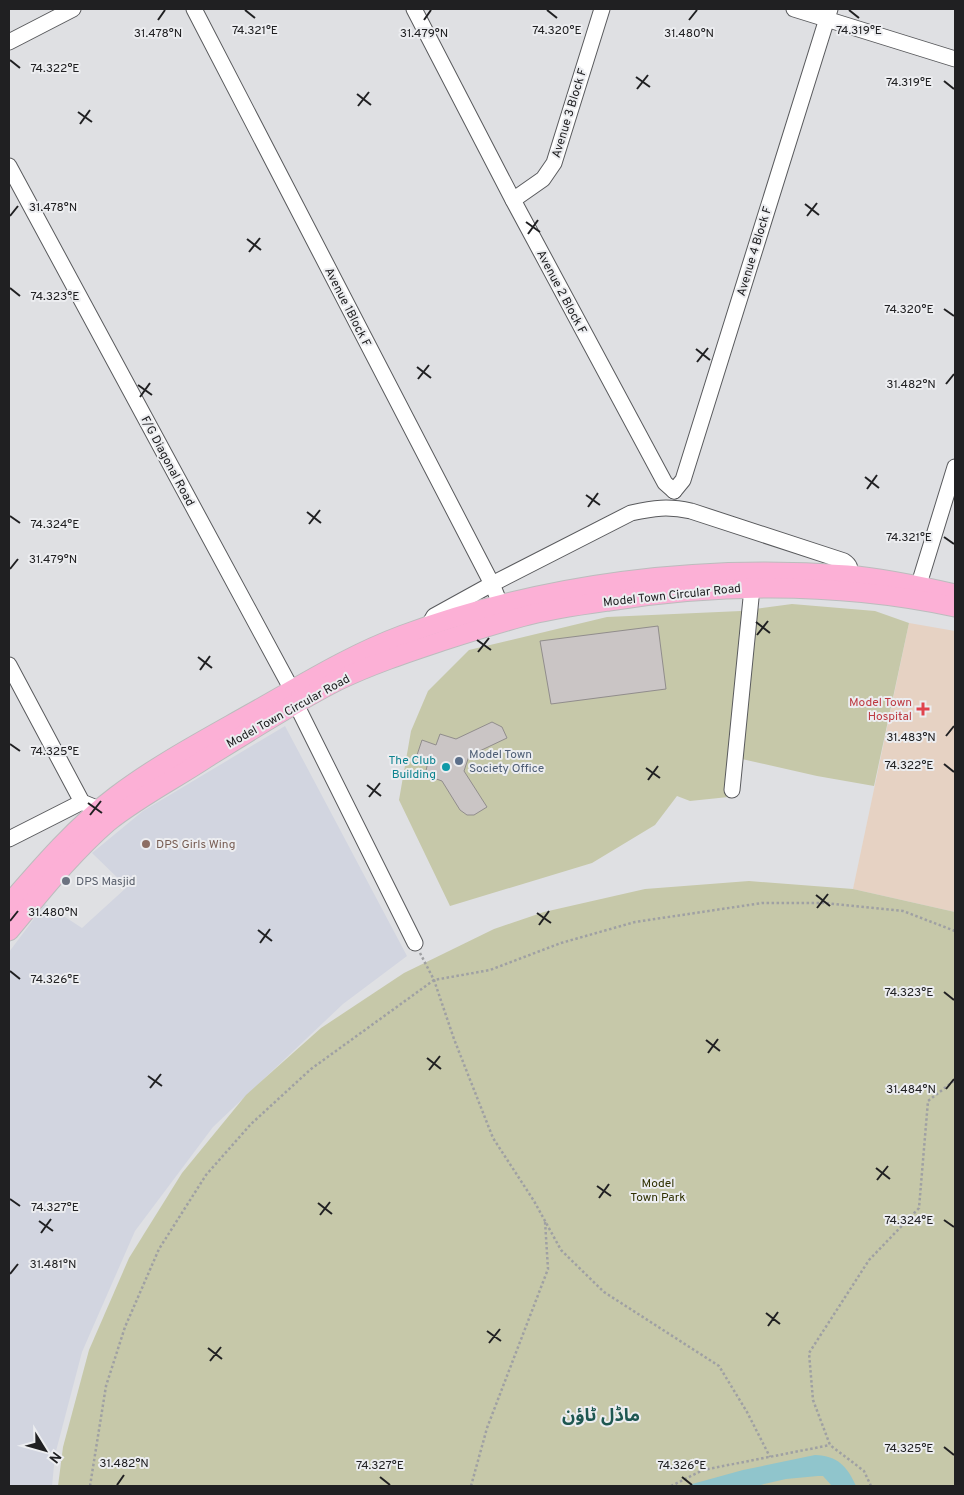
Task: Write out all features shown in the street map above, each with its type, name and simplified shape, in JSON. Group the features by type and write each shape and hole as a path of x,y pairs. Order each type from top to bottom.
{"main road":[{"name":"Model Town Circular Road","path":"431,635 461,616 570,589 641,578 719,574 849,575 917,592 955,607"},
{"name":"Model Town Circular Road","path":"9,904 95,812 114,797 144,777 294,697 363,652 431,635 523,616 631,598 752,588 955,594"},
{"name":"Model Town Circular Road","path":"9,931 57,873 95,812"}],"street":[{"path":"9,42 73,9"},
{"name":"Avenue 1Block F","path":"194,9 492,584 500,606"},
{"name":"Avenue 2 Block F","path":"414,9 513,200 666,483 674,491"},
{"name":"Avenue 3 Block F","path":"513,200 543,179 554,163 602,9"},
{"path":"794,9 828,14 955,59"},
{"name":"Avenue 4 Block F","path":"674,491 683,480 828,14"},
{"name":"F/G Diagonal Road","path":"9,166 294,697 415,943"},
{"path":"917,592 955,467"},
{"path":"673,507 674,491"},
{"path":"431,635 431,620 434,616 492,584 632,513 655,508 673,507 691,511 844,561 849,564 851,569 849,575"},
{"path":"732,790 752,588"},
{"path":"9,665 95,812 9,839"}],"path":[{"path":"90,1486 106,1386 125,1327 159,1249 206,1176 250,1124 311,1069 434,980 490,970 561,943 635,922 762,902 825,903 903,911 955,931"},
{"path":"415,943 434,980 454,1039 492,1138 562,1250 604,1292 719,1366 747,1412 770,1457"},
{"path":"871,1486 864,1471 830,1445 813,1400 810,1354 869,1260 919,1208 928,1101 955,1080"},
{"path":"471,1486 487,1428 548,1270 545,1220"},
{"path":"671,1486 703,1470 830,1445"}],"shaded area":[{"name":"Model Town Hospital","path":"909,623 955,631 955,912 853,889"},
{"path":"285,726 407,956 343,1004 213,1127 135,1231 82,1352 55,1455 52,1486 9,1486 9,952 45,904 82,928 127,887 92,853 143,811"}],"green space":[{"path":"792,604 875,611 909,623 874,786 817,776 733,757 738,796 690,801 677,796 655,825 592,863 450,906 399,800 411,731 428,691 469,650 607,617 741,611"},
{"name":"Model Town Park","path":"749,881 853,889 955,912 955,1486 58,1486 63,1447 89,1350 129,1258 182,1173 246,1095 321,1028 404,973 494,929 544,912 645,889"}],"water":[{"path":"815,1455 830,1457 841,1463 856,1486 832,1486 823,1476 818,1476 786,1479 756,1486 685,1486 743,1470"}],"building":[{"path":"658,626 666,689 551,704 540,641"},
{"name":"The Club Building","path":"492,722 502,727 507,738 469,756 464,771 487,807 474,815 467,815 460,810 442,781 425,775 428,762 416,758 422,740 436,745 440,734 456,739"}],"place":[{"name":"Model Town Hospital","path":"923,709"},
{"name":"Model Town Society Office","path":"459,761"},
{"name":"The Club Building","path":"446,767"},
{"name":"DPS Girls Wing","path":"146,844"},
{"name":"DPS Masjid","path":"66,881"}],"district":[{"name":"ماڈل ٹاؤن","path":"601,1415"}]}
